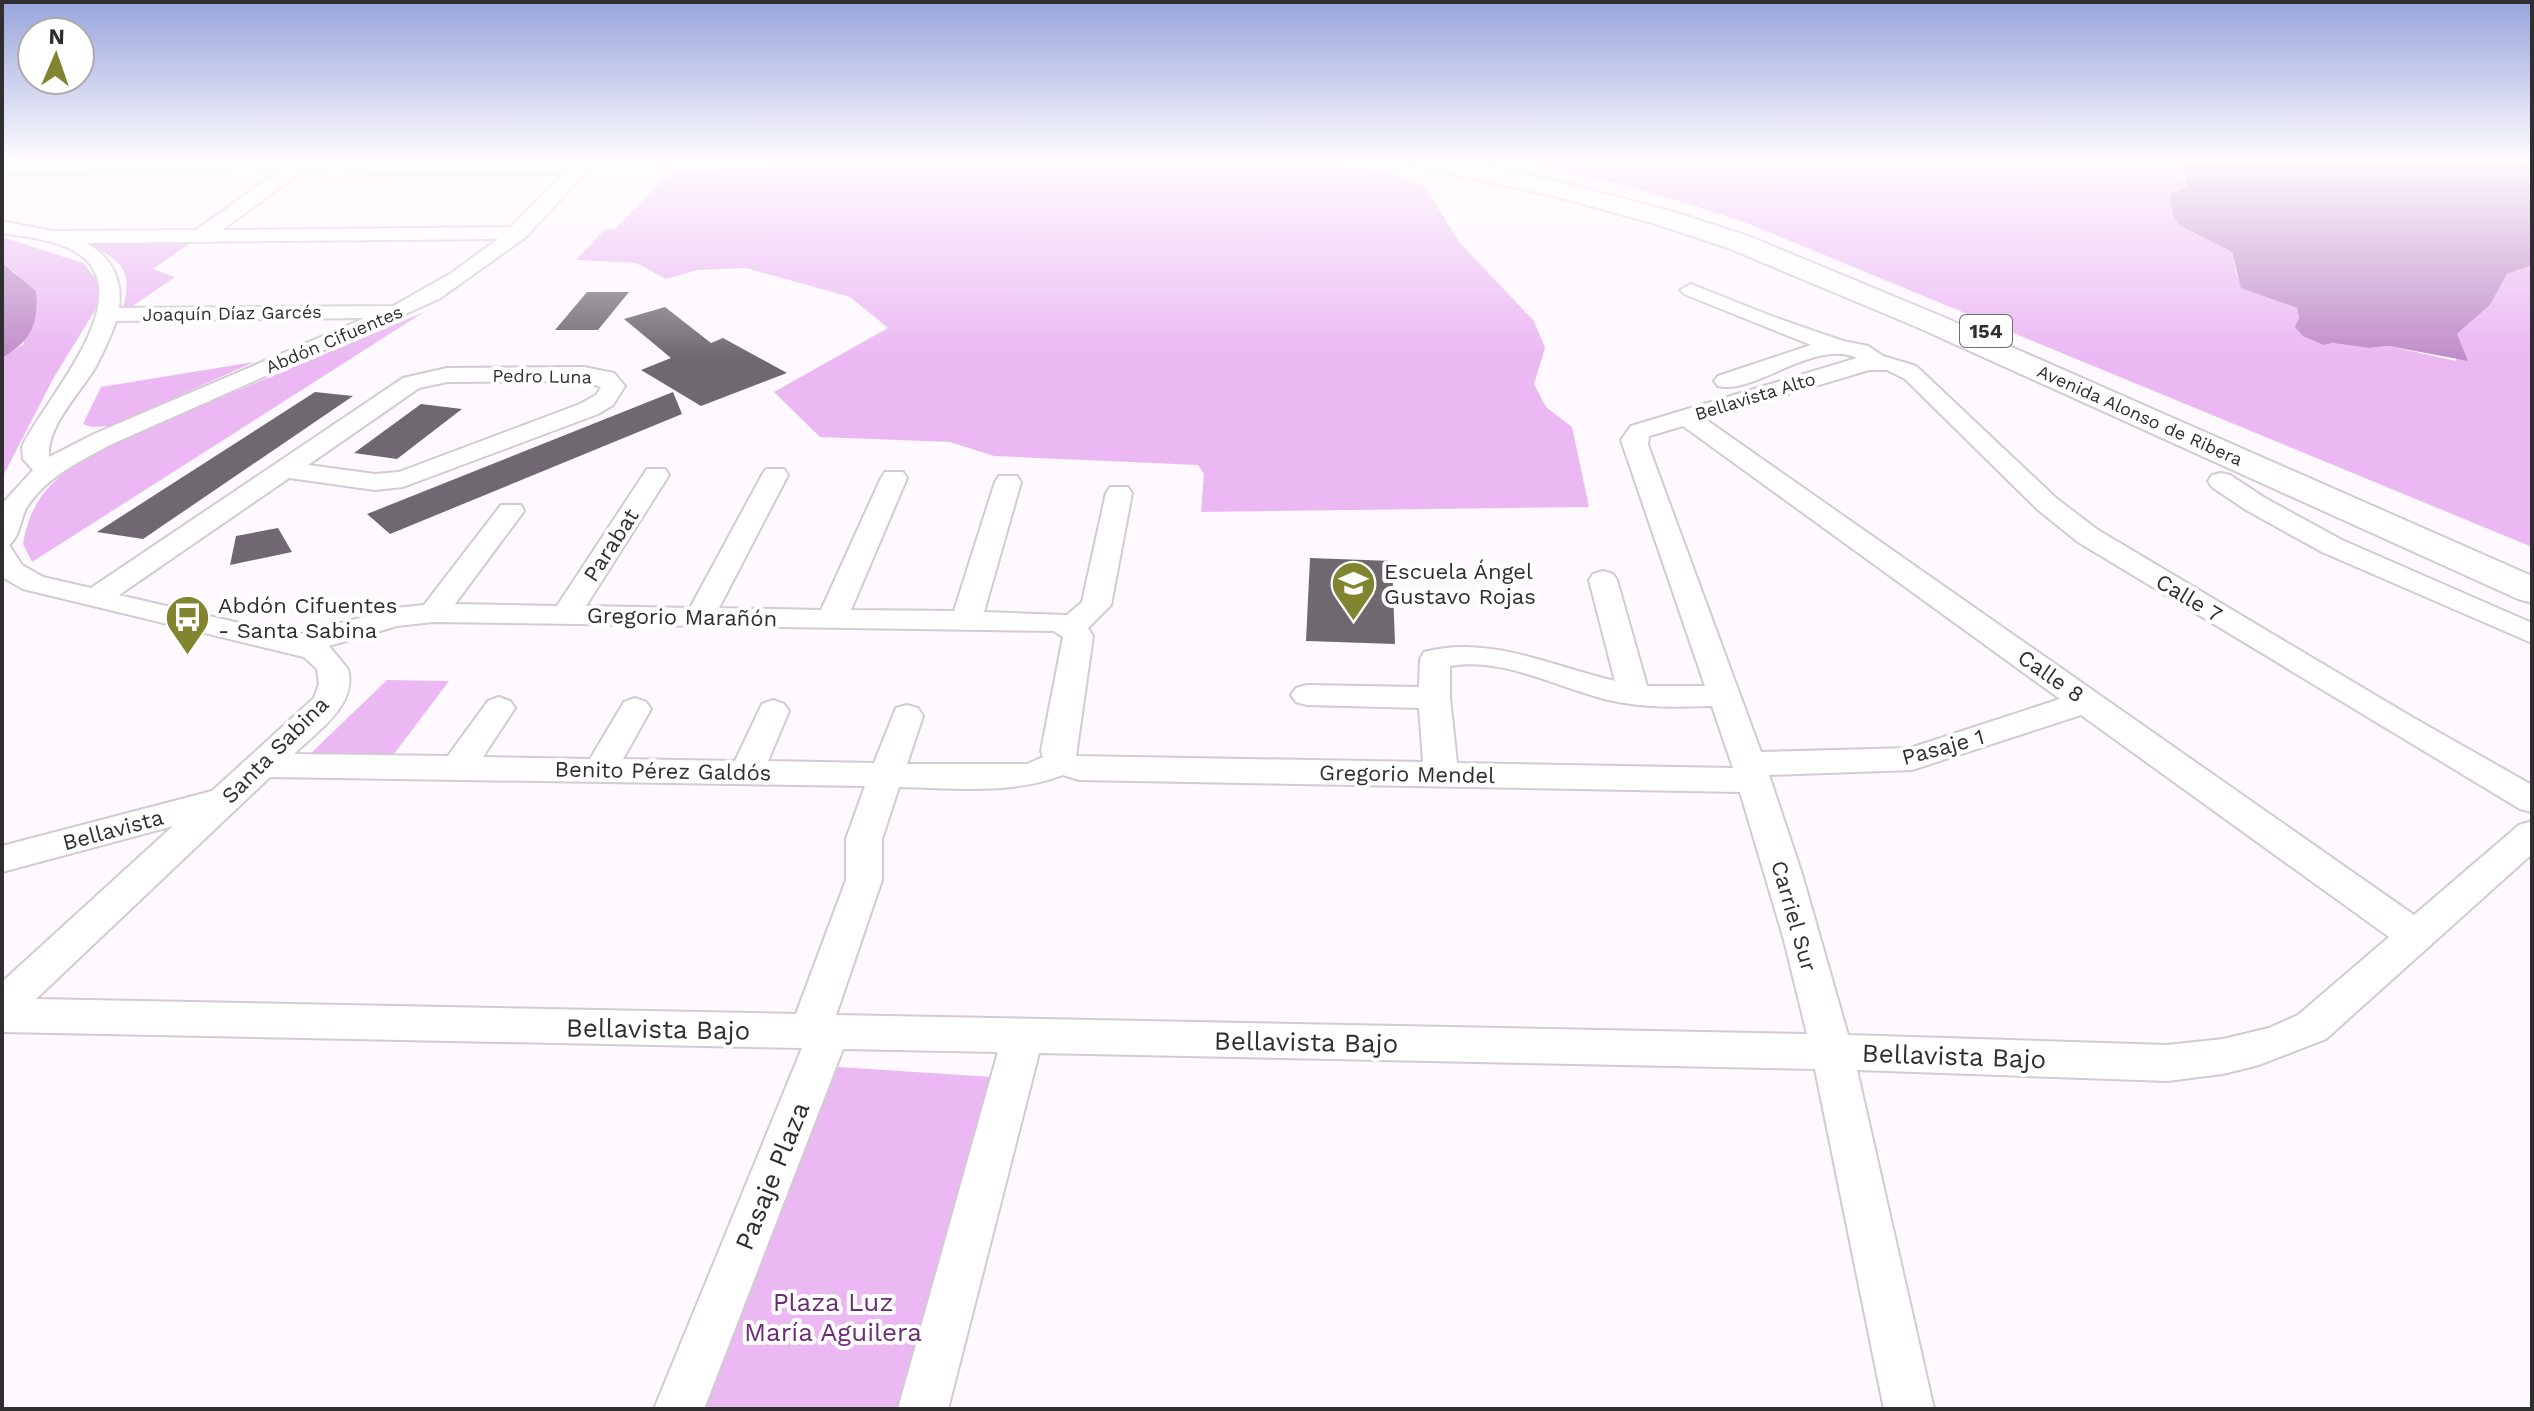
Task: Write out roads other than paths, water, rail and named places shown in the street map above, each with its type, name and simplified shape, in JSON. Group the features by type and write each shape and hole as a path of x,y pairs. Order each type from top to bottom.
{"highway":[{"name":"Avenida Alonso de Ribera","path":"1689,227 1772,255 1930,322 2532,591"},
{"name":"Avenida Alonso de Ribera","path":"1725,227 1780,245 2532,565"}],"street":[{"path":"2,227 46,237 89,253 102,264 112,287 110,315 35,447 36,459 48,471 14,506 2,539"},
{"path":"202,235 213,227"},
{"name":"Abdón Cifuentes","path":"48,471 103,439 402,310 477,268 525,227"},
{"path":"46,237 519,233"},
{"name":"Calle 7","path":"1691,290 1766,322 1838,347 1858,350 1876,361 1901,367 1913,374 2047,504 2107,549 2532,800"},
{"name":"Joaquín Díaz Garcés","path":"110,315 402,310"},
{"path":"1726,381 1816,351 1838,347"},
{"name":"Bellavista Alto","path":"1636,436 1647,428 1876,361"},
{"name":"Pedro Luna","path":"95,598 281,469 402,387 422,379 447,375 592,375 606,378 613,386 605,400 589,409 403,479 375,482 281,469"},
{"name":"Calle 8","path":"1686,417 2415,936"},
{"name":"Carriel Sur","path":"1636,436 1635,445 1784,874 1830,1052 1909,1409"},
{"name":"Parabat","path":"566,615 656,475"},
{"path":"700,617 775,475"},
{"path":"832,619 894,478"},
{"name":"Avenida Alonso de Ribera","path":"2221,481 2264,510 2308,533 2532,634"},
{"path":"966,621 1008,482"},
{"path":"1062,763 1058,751 1078,636 1071,627 1096,605 1119,493"},
{"path":"433,613 511,511"},
{"name":"Santa Sabina","path":"2,552 10,570 22,578 314,650 330,661 335,674 335,689 323,708 2,1006"},
{"path":"1603,580 1634,695"},
{"name":"Gregorio Marañón","path":"297,645 395,617 433,613 1058,622 1071,627"},
{"path":"1441,775 1434,698 1435,659 1443,656 1482,656 1634,695 1724,696"},
{"path":"1307,695 1434,698"},
{"name":"Pasaje 1","path":"1750,772 1912,759 2086,702"},
{"path":"458,768 499,708"},
{"path":"600,770 635,709"},
{"path":"746,773 773,711"},
{"name":"Pasaje Plaza","path":"679,1409 820,1032 864,880 864,839 907,716"},
{"name":"Benito Pérez Galdós","path":"262,765 1019,776 1062,763"},
{"name":"Gregorio Mendel","path":"1062,763 1079,768 1441,775 1750,772"},
{"name":"Bellavista","path":"2,859 224,801"},
{"name":"Bellavista Bajo","path":"2,1015 1830,1052 2167,1063 2210,1060 2249,1053 2283,1042 2312,1027 2532,834"},
{"path":"923,1409 1023,1036"}],"place":[{"name":"Escuela Ángel Gustavo Rojas","path":"1353,623"},
{"name":"Abdón Cifuentes - Santa Sabina","path":"187,657"}],"park label":[{"name":"Plaza Luz María Aguilera","path":"833,1317"}]}
